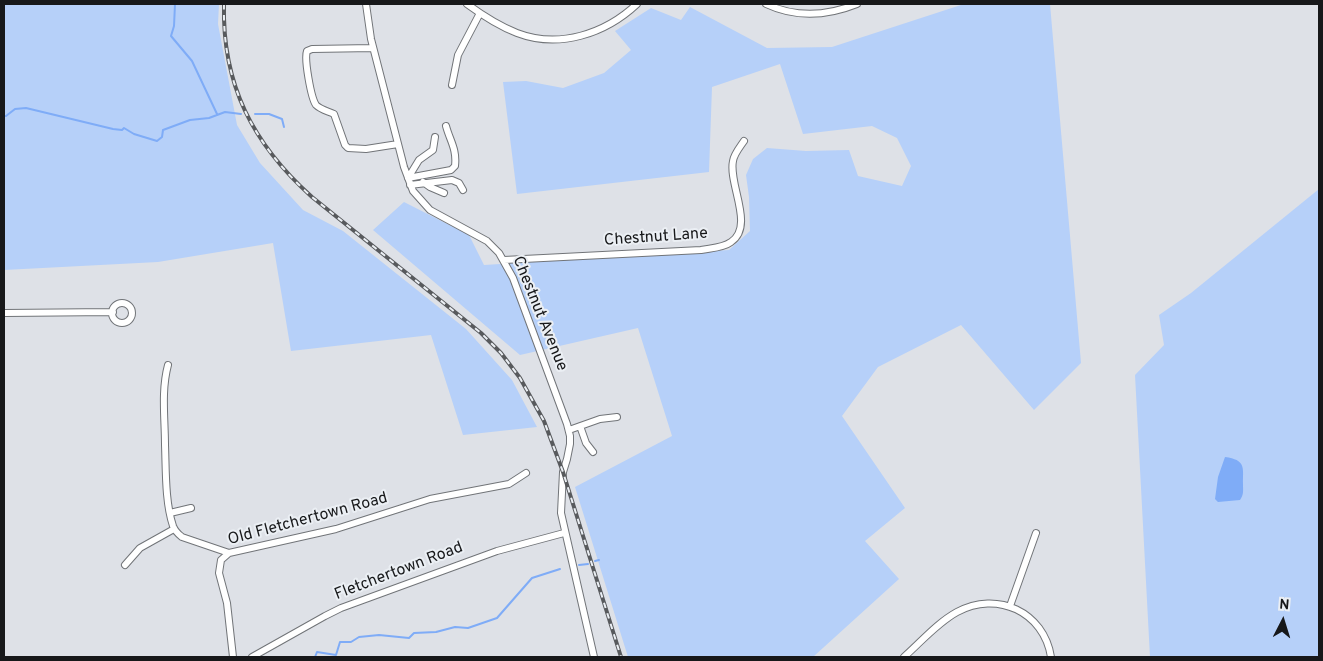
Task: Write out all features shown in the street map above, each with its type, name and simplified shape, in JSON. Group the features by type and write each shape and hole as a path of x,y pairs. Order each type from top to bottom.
{"street":[{"name":"Chestnut Avenue","path":"366,4 373,48 409,181 417,197 430,210 487,240 504,260 513,278 569,430 569,453 563,472 561,513 594,657"},
{"path":"467,4 519,34 540,39 566,39 602,29 637,4"},
{"path":"766,4 786,11 814,14 829,13 857,4"},
{"path":"452,85 458,55 480,13"},
{"path":"373,48 310,49 307,51 306,58 313,99 320,108 334,114 345,145 348,148 366,149 398,144"},
{"path":"409,181 451,170 455,166 456,153 446,126"},
{"path":"409,181 419,160 433,150 435,137"},
{"name":"Chestnut Lane","path":"504,260 702,250 731,242 735,239 740,228 741,213 733,179 733,162 744,141"},
{"path":"409,181 452,180 459,183 463,190"},
{"path":"423,182 444,193"},
{"path":"4,314 113,312"},
{"path":"168,365 165,375 164,406 166,478 174,529 182,537 229,553"},
{"path":"569,430 600,419 617,417"},
{"path":"580,426 586,443 593,452"},
{"name":"Old Fletchertown Road","path":"233,657 227,604 219,573 221,560 229,553 336,529 430,499 509,484 526,473"},
{"path":"170,513 191,508"},
{"path":"126,565 146,543 174,529"},
{"name":"Fletchertown Road","path":"252,657 341,608 497,551 564,532"},
{"path":"1010,606 1036,533"},
{"path":"904,657 938,626 960,610 980,604 1010,606 1030,618 1041,630 1048,644 1051,657"}],"shaded area":[{"path":"4,4 219,4 218,24 237,125 260,163 303,210 343,231 466,329 512,380 537,427 463,435 431,335 291,351 273,243 158,262 4,270"},
{"path":"964,4 1050,4 1081,363 1034,410 961,325 878,367 842,416 905,508 865,541 899,579 813,657 628,657 575,487 672,436 638,328 520,355 373,230 404,202 469,235 484,265 729,250 750,231 746,175 753,159 767,148 806,151 849,150 858,176 902,186 911,166 897,138 872,126 803,134 780,64 712,87 709,172 517,194 503,82 526,81 563,88 604,73 631,50 615,31 651,8 681,20 690,7 767,48 832,47"},
{"path":"1319,189 1319,657 1150,657 1135,375 1164,345 1159,315 1191,293"}],"water":[{"path":"1225,457 1237,460 1242,465 1243,492 1240,500 1218,502 1215,499 1218,477"}],"waterway":[{"path":"175,4 174,26 171,36 192,61 217,114"},
{"path":"4,116 15,109 26,108 113,129 122,130 124,128 134,134 157,141 162,137 163,130 190,120 209,118 225,112 241,114"},
{"path":"255,114 269,114 282,119 284,127"},
{"path":"595,561 599,560"},
{"path":"579,565 588,564"},
{"path":"315,657 317,652 336,655 340,642 351,642 359,637 379,635 409,638 414,633 436,632 455,627 468,628 497,618 532,578 560,569"}],"railway":[{"path":"224,4 225,33 235,87 245,111 273,156 312,197 481,333 501,353 520,378 544,421 563,472 621,657"}]}
